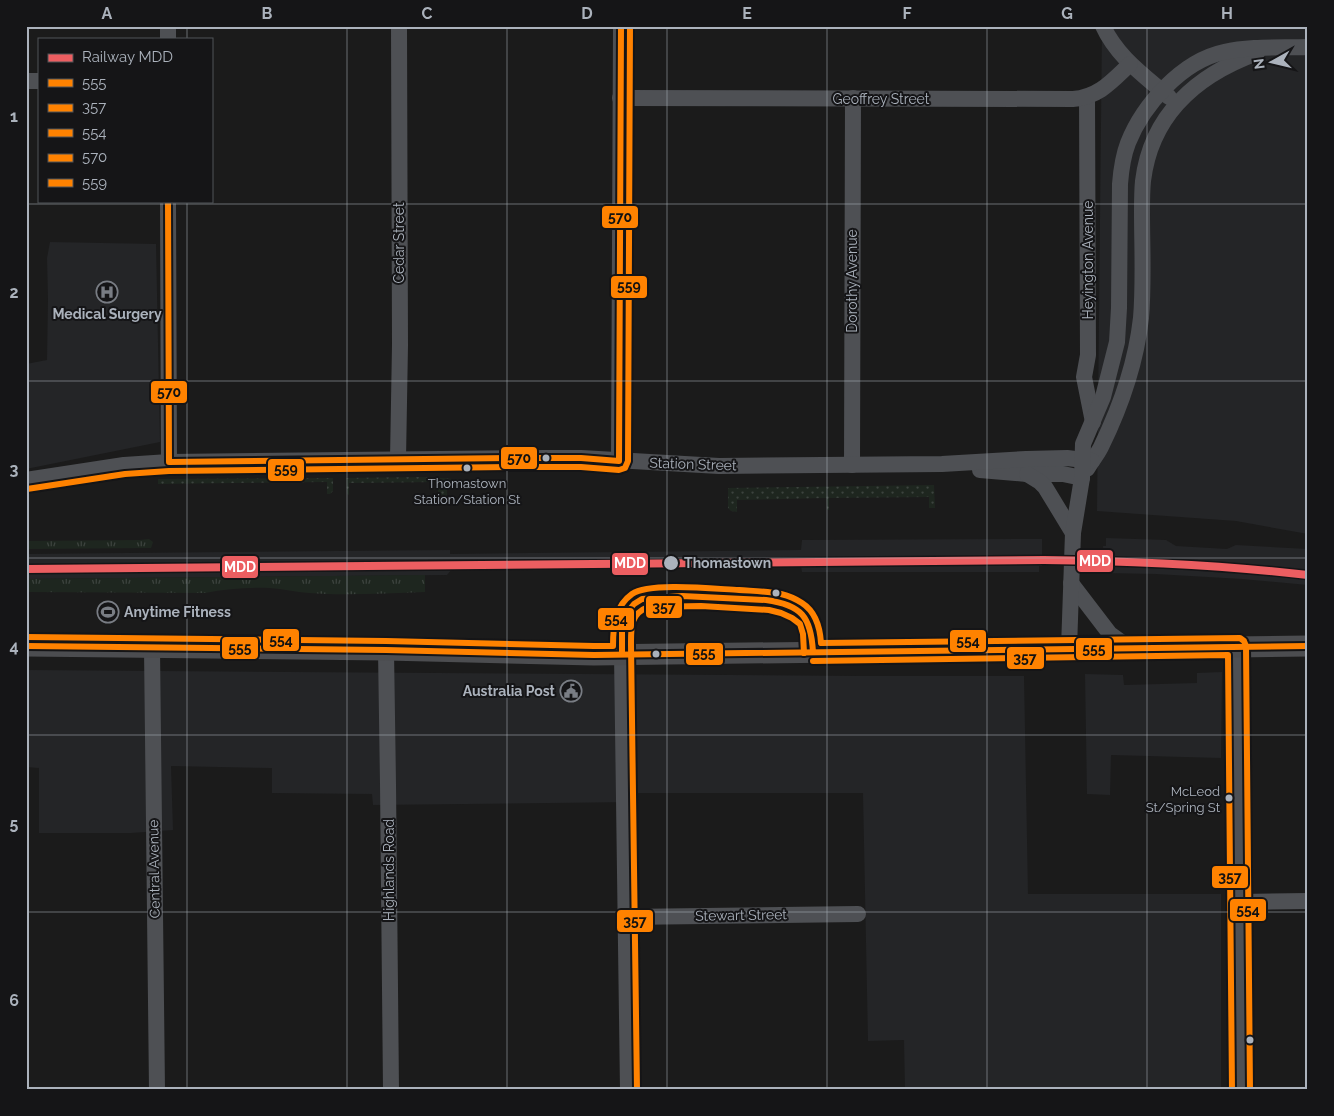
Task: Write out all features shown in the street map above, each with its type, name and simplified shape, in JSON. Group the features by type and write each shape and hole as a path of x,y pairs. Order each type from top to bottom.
{"main road":[{"path":"26,646 386,650 584,655 1308,646"}],"street":[{"name":"Cedar Street","path":"398,459 400,345 399,26"},
{"path":"619,461 621,26"},
{"path":"1103,26 1106,34 1130,64 1177,104"},
{"path":"1069,648 1073,533 1082,478 1087,461 1083,444 1103,397 1116,342 1119,308 1119,216 1122,168 1128,144 1140,118 1162,91 1181,72 1201,61 1222,52 1245,48 1308,48"},
{"path":"1087,461 1100,449 1125,391 1137,346 1141,315 1143,183 1146,159 1159,129 1177,104 1195,86 1238,60 1271,48"},
{"name":"Geoffrey Street","path":"620,98 1072,99 1088,97 1100,91 1130,64"},
{"name":"Heyington Avenue","path":"1088,97 1088,355 1084,377 1093,422"},
{"name":"Dorothy Avenue","path":"852,464 853,98"},
{"path":"168,202 169,462"},
{"path":"1119,216 1142,216"},
{"path":"1116,342 1137,346"},
{"name":"Station Street","path":"26,480 124,465 169,462 536,458 719,466 942,464 1067,458 1087,461"},
{"name":"Station Street","path":"942,464 991,471 1063,474 1082,478"},
{"path":"1027,474 1045,486 1073,533"},
{"path":"1071,583 1110,634 1128,647"},
{"path":"1237,646 1241,1090"},
{"name":"Central Avenue","path":"152,648 157,1090"},
{"name":"Highlands Road","path":"386,650 391,1090"},
{"path":"622,654 628,1090"},
{"path":"1239,902 1308,901"},
{"name":"Stewart Street","path":"625,917 858,914"}],"shaded area":[{"path":"1102,26 1308,26 1308,534 1236,521 1097,511"},
{"path":"50,242 156,244 160,442 26,469 26,364 47,360 47,258"},
{"path":"1106,538 1166,540 1176,546 1227,549 1236,545 1308,549 1308,585 1242,579 1104,573 1103,546 1106,546"},
{"path":"1042,539 1042,566 1039,566 1039,572 802,572 801,566 452,569 447,575 26,579 26,554 450,550 450,554 801,550 802,540"},
{"path":"26,670 1024,676 1028,894 1221,894 1221,1090 905,1090 904,1040 868,1041 863,793 635,793 634,802 373,805 372,794 272,793 272,768 171,766 173,830 131,833 39,833 39,768 26,767"},
{"path":"1222,672 1221,758 1111,755 1110,795 1087,794 1085,674 1123,675 1124,685 1197,683 1197,673"}],"green space":[{"path":"430,477 464,480 464,486 447,486 447,498 445,498 438,494 438,482 349,483 349,495 347,494 346,478"},
{"path":"333,478 333,491 330,494 327,494 327,482 158,484 158,479"},
{"path":"934,485 935,508 929,508 929,497 829,498 829,510 827,510 826,498 737,500 737,512 731,511 728,508 728,488"},
{"path":"149,539 153,542 151,548 26,549 26,541"},
{"path":"425,575 425,592 338,594 262,588 221,590 205,593 26,592 26,579"}],"rail line":[{"name":"MDD","path":"26,569 1044,560 1176,564 1308,575"}],"transit line":[{"name":"570","path":"168,202 169,462 517,458 581,458 619,461 621,26"},
{"name":"559","path":"27,489 125,474 169,471 517,467 581,467 619,470 625,468 628,461 630,26"},
{"name":"554","path":"26,637 386,641 613,646 616,617 622,604 632,594 653,588 684,587 765,592 781,594 792,598 807,607 814,615 820,631 821,643 1240,638 1246,646 1250,1090"},
{"name":"555","path":"622,654 622,627 626,614 634,604 642,599 682,596 766,600 788,605 796,609 807,621 813,652"},
{"name":"357","path":"637,1090 631,645 633,622 638,614 648,607 701,606 769,610 781,613 800,624 803,634 804,653"},
{"name":"555","path":"26,646 386,650 594,655 1308,646"},
{"name":"357","path":"813,661 1228,655 1232,1090"}],"place":[{"name":"Medical Surgery","path":"107,292"},
{"name":"Thomastown Station/Station St","path":"467,468"},
{"name":"Thomastown","path":"671,563"},
{"name":"Anytime Fitness","path":"108,612"},
{"name":"Australia Post","path":"571,691"},
{"name":"McLeod St/Spring St","path":"1229,798"}]}
